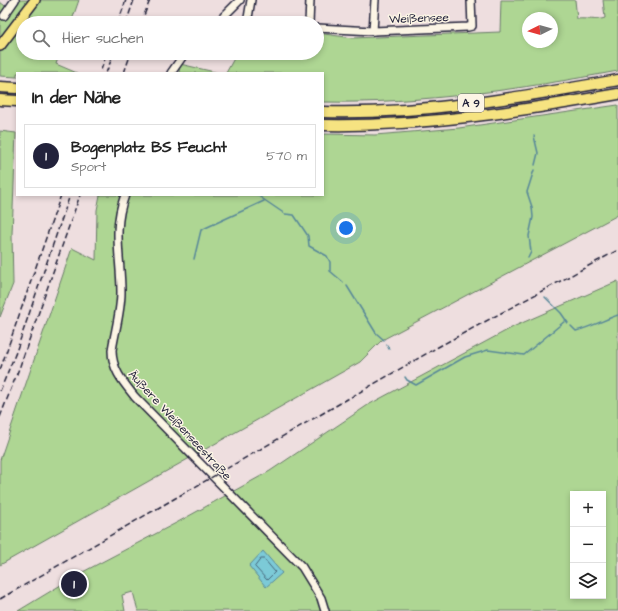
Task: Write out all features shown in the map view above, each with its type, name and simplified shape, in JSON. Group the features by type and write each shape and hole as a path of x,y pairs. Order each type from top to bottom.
{"highway":[{"name":"A 9","path":"324,112 432,108 534,95 618,80"},
{"path":"0,87 16,88"},
{"name":"A 9","path":"324,125 467,118 618,94"},
{"path":"0,100 16,101"}],"main road":[{"path":"23,16 35,0"},
{"path":"0,46 16,25"}],"street":[{"path":"4,16 16,0"},
{"path":"224,16 240,0"},
{"path":"248,16 250,0"},
{"path":"309,16 310,0"},
{"name":"Weißensee","path":"375,0 373,31 472,26 471,0"},
{"path":"324,28 373,31"},
{"path":"172,72 180,60"},
{"name":"Äußere Weißenseestraße","path":"125,196 120,208 117,236 121,292 112,350 112,359 117,374 135,397 302,568 321,598 325,611"}],"green space":[{"path":"17,0 79,0 73,16 16,16 16,60 57,60 56,64 75,72 16,72 16,77 0,76 0,2 9,9"},
{"path":"501,0 575,0 577,19 602,19 605,18 603,0 618,0 618,71 545,84 471,94 398,101 360,102 324,102 324,72 227,72 233,60 324,60 324,34 353,38 500,32"},
{"path":"180,64 215,72 179,72"},
{"path":"618,105 618,215 382,340 360,362 0,565 0,460 72,248 96,260 97,210 100,196 324,196 324,134 375,135 459,128"},
{"path":"0,131 16,133 12,234 13,284 0,317"},
{"path":"618,281 618,611 138,611 133,592 122,595 125,611 18,611 79,574 178,522 270,471 368,405 515,326"}],"water":[{"path":"263,551 282,573 266,587 249,566"}],"waterway":[{"path":"534,136 538,153 535,165"},
{"path":"528,258 531,252 529,236 533,217 532,207 527,192 534,170"},
{"path":"258,196 285,214 294,215 308,236 309,246 327,256 330,262 330,271 343,282"},
{"path":"194,259 201,230 264,201"},
{"path":"347,286 376,333 384,340"},
{"path":"545,297 561,313 568,323"},
{"path":"571,326 576,331 618,315"},
{"path":"405,377 407,380 416,385 465,357 488,350 524,355 565,321"},
{"path":"387,345 389,349"}],"railway":[{"path":"120,16 126,0"},
{"path":"128,16 134,0"},
{"path":"144,16 150,0"},
{"path":"101,70 105,60"},
{"path":"106,72 111,60"},
{"path":"124,72 129,60"},
{"path":"0,370 61,196"},
{"path":"0,391 16,352 70,196"},
{"path":"0,417 20,366 80,196"},
{"path":"0,599 438,347 618,250"}],"place":[{"name":"Bogenplatz BS Feucht","path":"74,584"}]}
